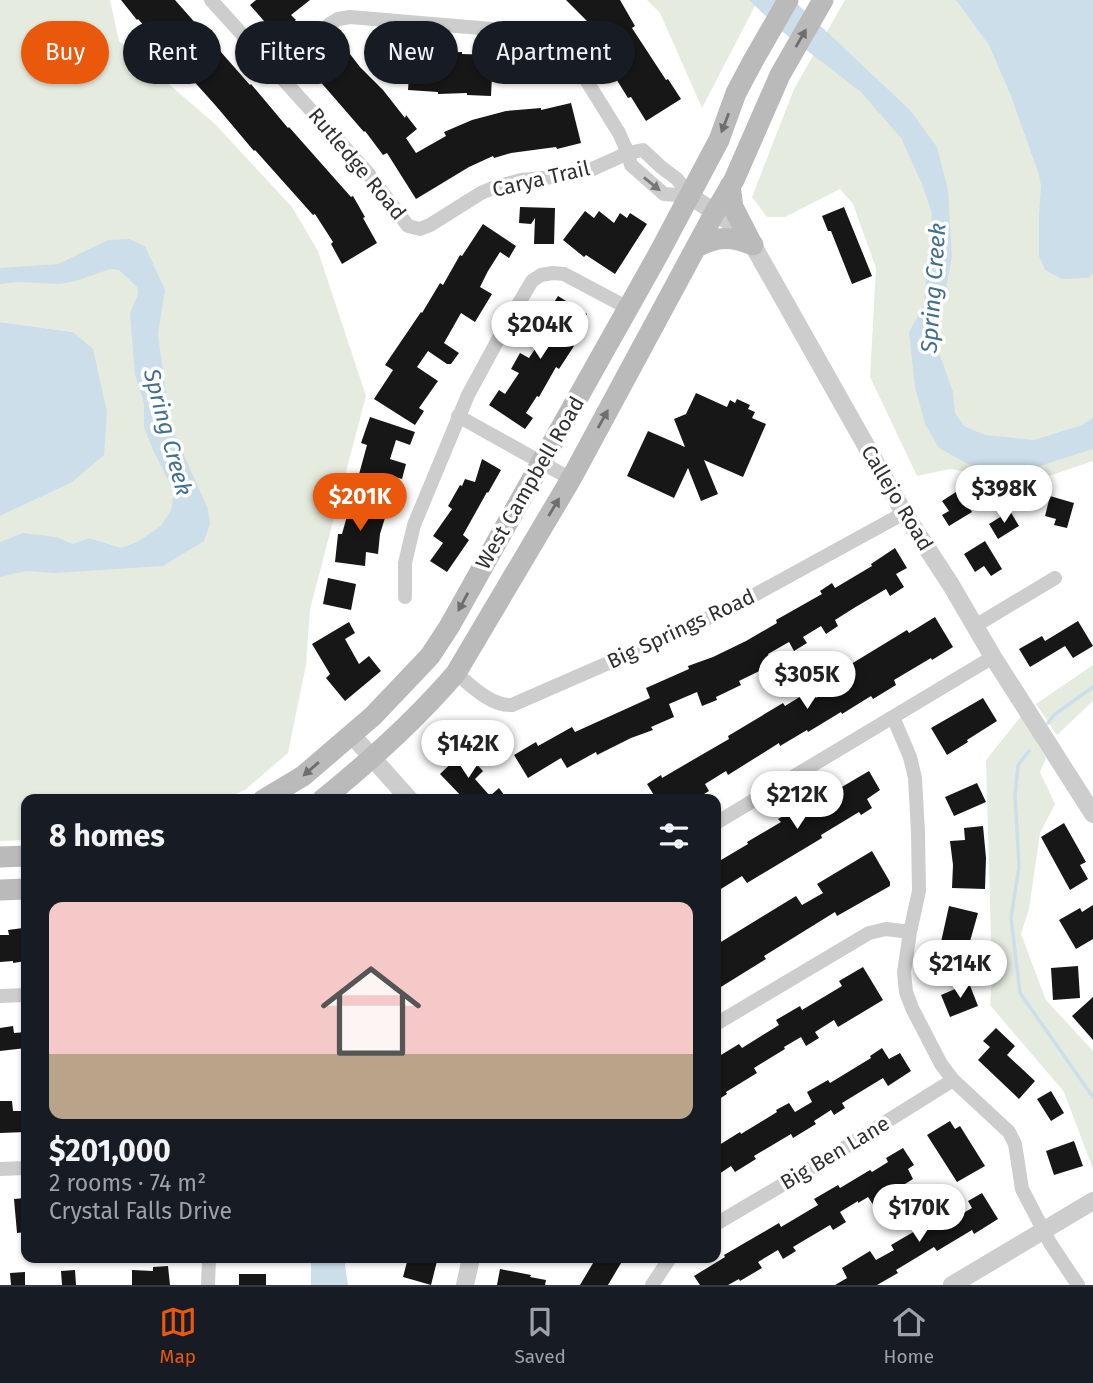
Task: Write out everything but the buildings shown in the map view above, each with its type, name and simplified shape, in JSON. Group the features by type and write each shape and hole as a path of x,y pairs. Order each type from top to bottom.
{"main road":[{"name":"West Campbell Road","path":"273,794 303,776 373,716 430,656 449,627 690,197 719,140 736,93 788,0"},
{"name":"West Campbell Road","path":"329,794 372,758 456,673 570,479 697,247 730,186 780,75 823,0"},
{"path":"730,186 733,207 751,243"},
{"path":"697,247 724,237 751,243"},
{"path":"0,857 21,856"},
{"path":"0,890 21,889"}],"street":[{"name":"Rutledge Road","path":"212,0 235,25"},
{"name":"Callejo Road","path":"335,21 349,17 552,34 559,37 619,134 631,165 664,194 690,197 715,212 736,226 751,243 904,513 951,585 993,657 1091,805"},
{"name":"Rutledge Road","path":"289,84 367,172 408,226 420,229"},
{"name":"Carya Trail","path":"420,229 492,188 521,180 588,171 628,153"},
{"path":"405,597 405,563 414,525 468,395 532,281 541,275 564,274 628,308"},
{"path":"458,416 570,479"},
{"name":"Big Springs Road","path":"456,673 494,702 512,705 677,633 749,598 904,513"},
{"path":"975,626 1055,579"},
{"path":"721,820 993,657"},
{"path":"893,717 910,757 915,778 918,833 919,891 904,972 906,992 941,1064 953,1080 1009,1132 1015,1144 1022,1189 1043,1231 1078,1285"},
{"path":"351,734 405,794"},
{"path":"721,1021 869,933 886,929 910,932"},
{"path":"0,996 21,995"},
{"name":"Big Ben Lane","path":"721,1221 953,1080"},
{"path":"0,1169 21,1168"},
{"path":"952,1285 1093,1201"},
{"path":"208,1285 209,1263"},
{"path":"465,1285 470,1263"},
{"path":"652,1285 667,1263"}],"shaded area":[{"path":"0,0 110,0 119,41 123,44 123,84 169,84 215,124 292,207 318,251 366,396 310,609 306,665 288,753 245,790 236,794 21,794 21,840 0,841 0,516 71,483 73,332 0,322"},
{"path":"647,0 758,0 702,108 660,13"},
{"path":"845,0 1093,0 1093,461 1031,482 950,469 917,476 870,377 876,268 853,204 840,189 785,217 767,217 752,197 794,89"},
{"path":"1093,665 1093,701 1057,735 1036,704"},
{"path":"1022,715 1046,758 1040,772 1055,804 1040,833 1029,909 1021,934 1046,1000 1093,1051 1093,1169 1064,1092 990,1005 992,977 986,760"}],"water":[{"name":"Spring Creek","path":"749,0 793,0 910,110 937,147 948,190 952,257 939,325 938,350 953,392 955,413 964,426 985,435 1034,440 1082,425 1093,418 1093,449 1021,472 970,465 939,448 925,424 915,387 909,332 924,305 932,213 922,184 901,138 861,92 779,29"},
{"path":"956,0 1093,0 1093,274 1088,278 1062,279 1045,270 1039,256 1041,185 1038,172 1011,96 989,45"},
{"name":"Spring Creek","path":"129,239 145,246 165,290 158,334 170,424 208,509 210,524 204,541 163,566 55,573 26,571 0,577 0,542 23,533 56,537 73,544 89,538 121,548 137,542 161,526 171,510 174,492 144,427 144,403 135,375 130,313 138,294 137,287 119,270 110,269 60,284 0,284 0,268 58,264 108,240"},
{"path":"0,322 73,332 93,349 107,412 104,455 71,483 0,516"},
{"path":"311,1263 345,1263 348,1285 311,1285"}],"waterway":[{"path":"1048,723 1054,715 1093,687"},
{"path":"1029,751 1018,765 1015,795 1019,867 1011,918 1020,993 1093,1097"}]}
